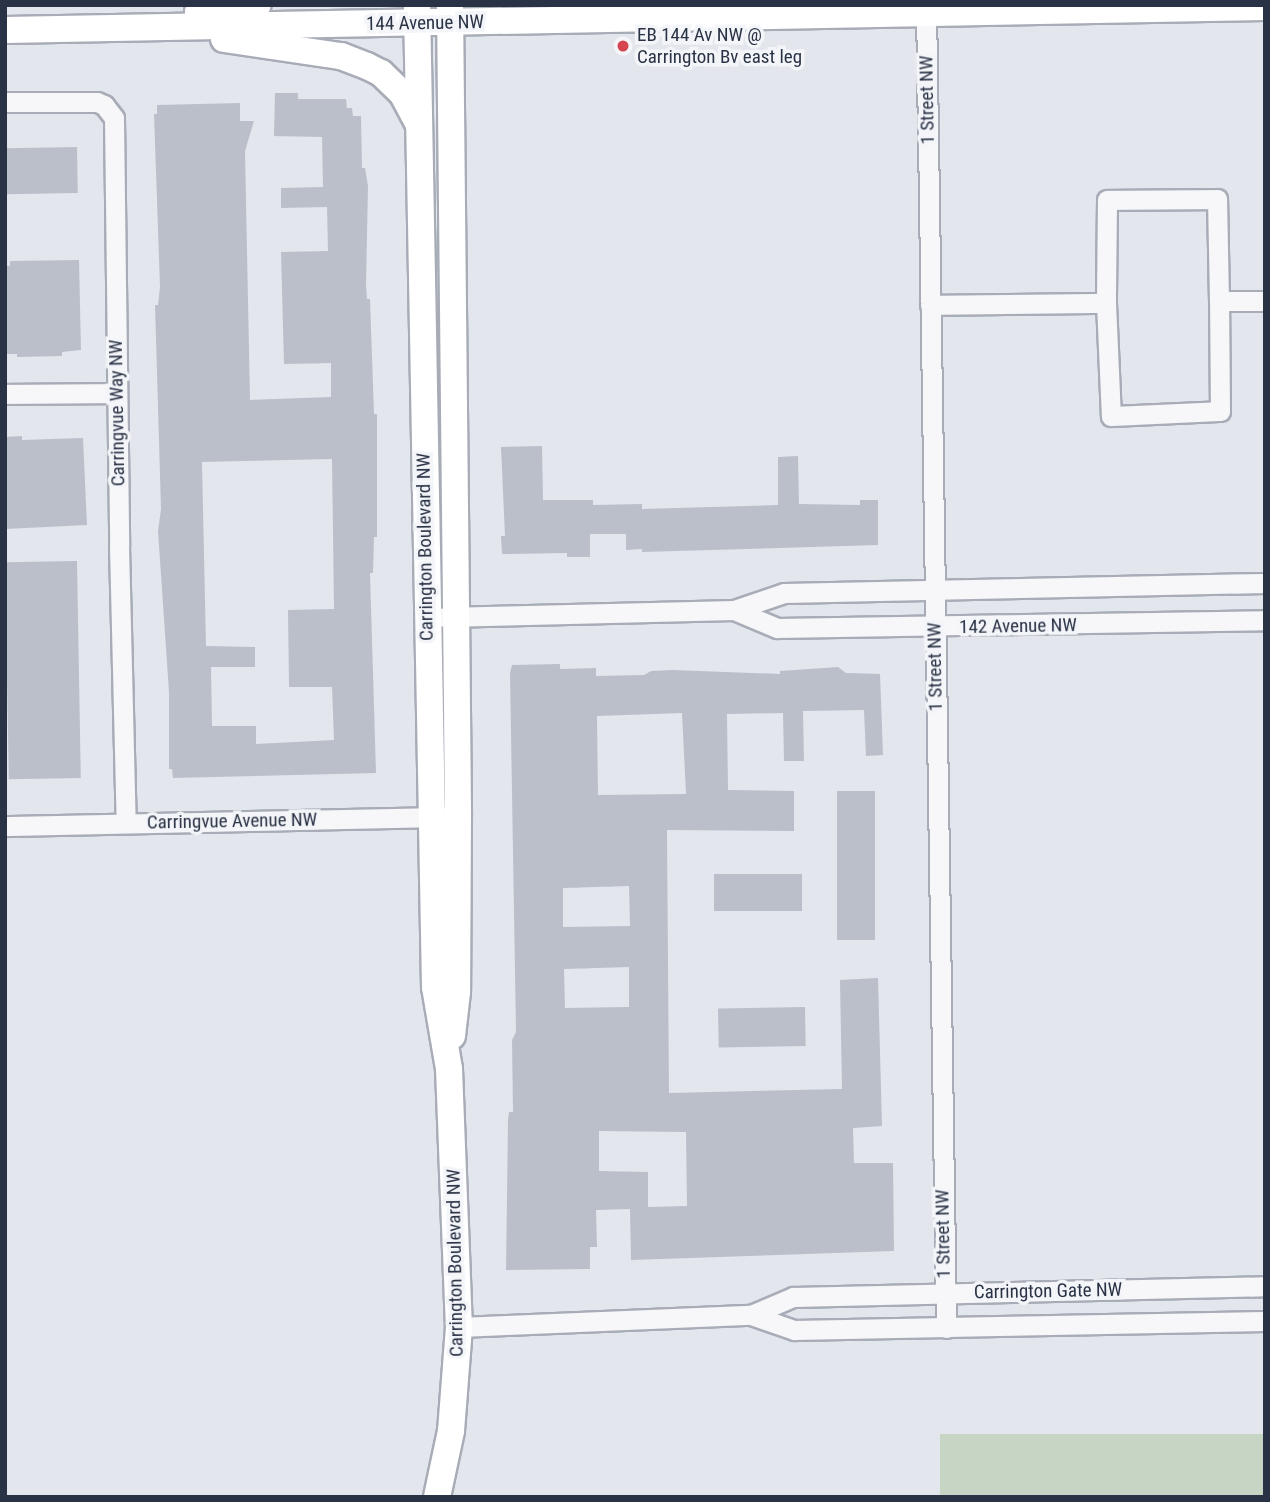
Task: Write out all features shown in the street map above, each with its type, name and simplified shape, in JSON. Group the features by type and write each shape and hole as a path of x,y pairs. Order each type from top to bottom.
{"street":[{"path":"33,30 258,5"},
{"name":"144 Avenue NW","path":"5,30 150,28 417,15 453,10 641,17 926,9 1260,9"},
{"name":"1 Street NW","path":"926,9 946,1328"},
{"name":"Carrington Boulevard NW","path":"449,1069 457,992 458,816 453,10"},
{"name":"Carrington Boulevard NW","path":"417,15 426,617 435,987 449,1069 459,1327 451,1431 437,1497"},
{"path":"150,28 341,57 367,66 381,74 402,93 420,126"},
{"name":"Carringvue Way NW","path":"5,102 97,102 114,118 116,393 126,823"},
{"path":"1216,199 1220,411 1111,415 1105,303 1107,200 1216,199"},
{"path":"1219,302 1265,301"},
{"path":"930,305 1105,303"},
{"path":"5,394 116,393"},
{"name":"142 Avenue NW","path":"426,617 734,610 784,593 1265,583"},
{"name":"142 Avenue NW","path":"734,610 778,628 1265,620"},
{"name":"Carringvue Avenue NW","path":"5,826 458,816"},
{"name":"Carrington Gate NW","path":"459,1327 751,1315 793,1297 1265,1286"},
{"name":"Carrington Gate NW","path":"751,1315 794,1330 1265,1321"}],"green space":[{"path":"940,1434 1265,1434 1265,1497 940,1497"}],"building":[{"path":"275,93 298,93 298,99 346,99 347,108 352,108 353,116 361,116 362,168 365,168 368,186 366,285 367,299 370,299 374,414 377,414 377,537 374,537 373,573 370,573 376,773 173,778 172,769 169,769 169,692 158,531 161,509 155,305 158,305 160,287 154,114 157,114 157,105 240,103 240,121 254,121 245,151 250,400 331,397 331,363 284,364 281,252 328,251 327,207 281,208 281,188 323,187 322,137 274,136","holes":["332,459 334,609 288,610 289,687 332,687 334,740 256,744 256,726 212,726 211,667 255,667 255,647 206,646 202,462"]},
{"path":"77,147 78,193 6,194 5,148"},
{"path":"79,260 81,350 62,352 62,356 17,357 17,354 5,354 5,266 10,266 10,261"},
{"path":"22,436 22,440 83,438 87,525 5,529 5,437"},
{"path":"542,446 543,500 593,500 593,505 642,504 642,509 778,505 778,457 798,456 799,504 860,505 860,500 878,500 878,545 642,552 642,549 626,550 626,534 590,534 590,557 567,557 567,553 502,554 501,536 505,536 501,447"},
{"path":"77,561 81,778 9,779 5,562"},
{"path":"560,664 560,669 596,668 596,676 644,675 651,671 673,670 780,674 780,671 838,667 846,673 880,674 883,755 866,756 864,710 803,711 804,761 784,761 783,713 727,714 728,790 794,791 794,831 667,830 669,1093 842,1089 840,980 878,978 882,1126 853,1128 854,1163 893,1163 894,1251 631,1260 630,1209 596,1210 597,1247 590,1247 590,1269 506,1270 508,1120 509,1112 513,1112 512,1040 516,1032 512,665","holes":["682,713 686,794 598,795 597,716","629,886 630,926 563,927 563,888","629,967 629,1007 565,1008 564,969","599,1131 686,1132 687,1206 648,1207 648,1172 599,1171"]},
{"path":"837,791 875,791 875,940 837,940"},
{"path":"714,874 802,874 802,911 714,911"},
{"path":"805,1007 806,1046 719,1048 718,1009"}],"place":[{"name":"EB 144 Av NW @ Carrington Bv east leg","path":"623,46"}]}
